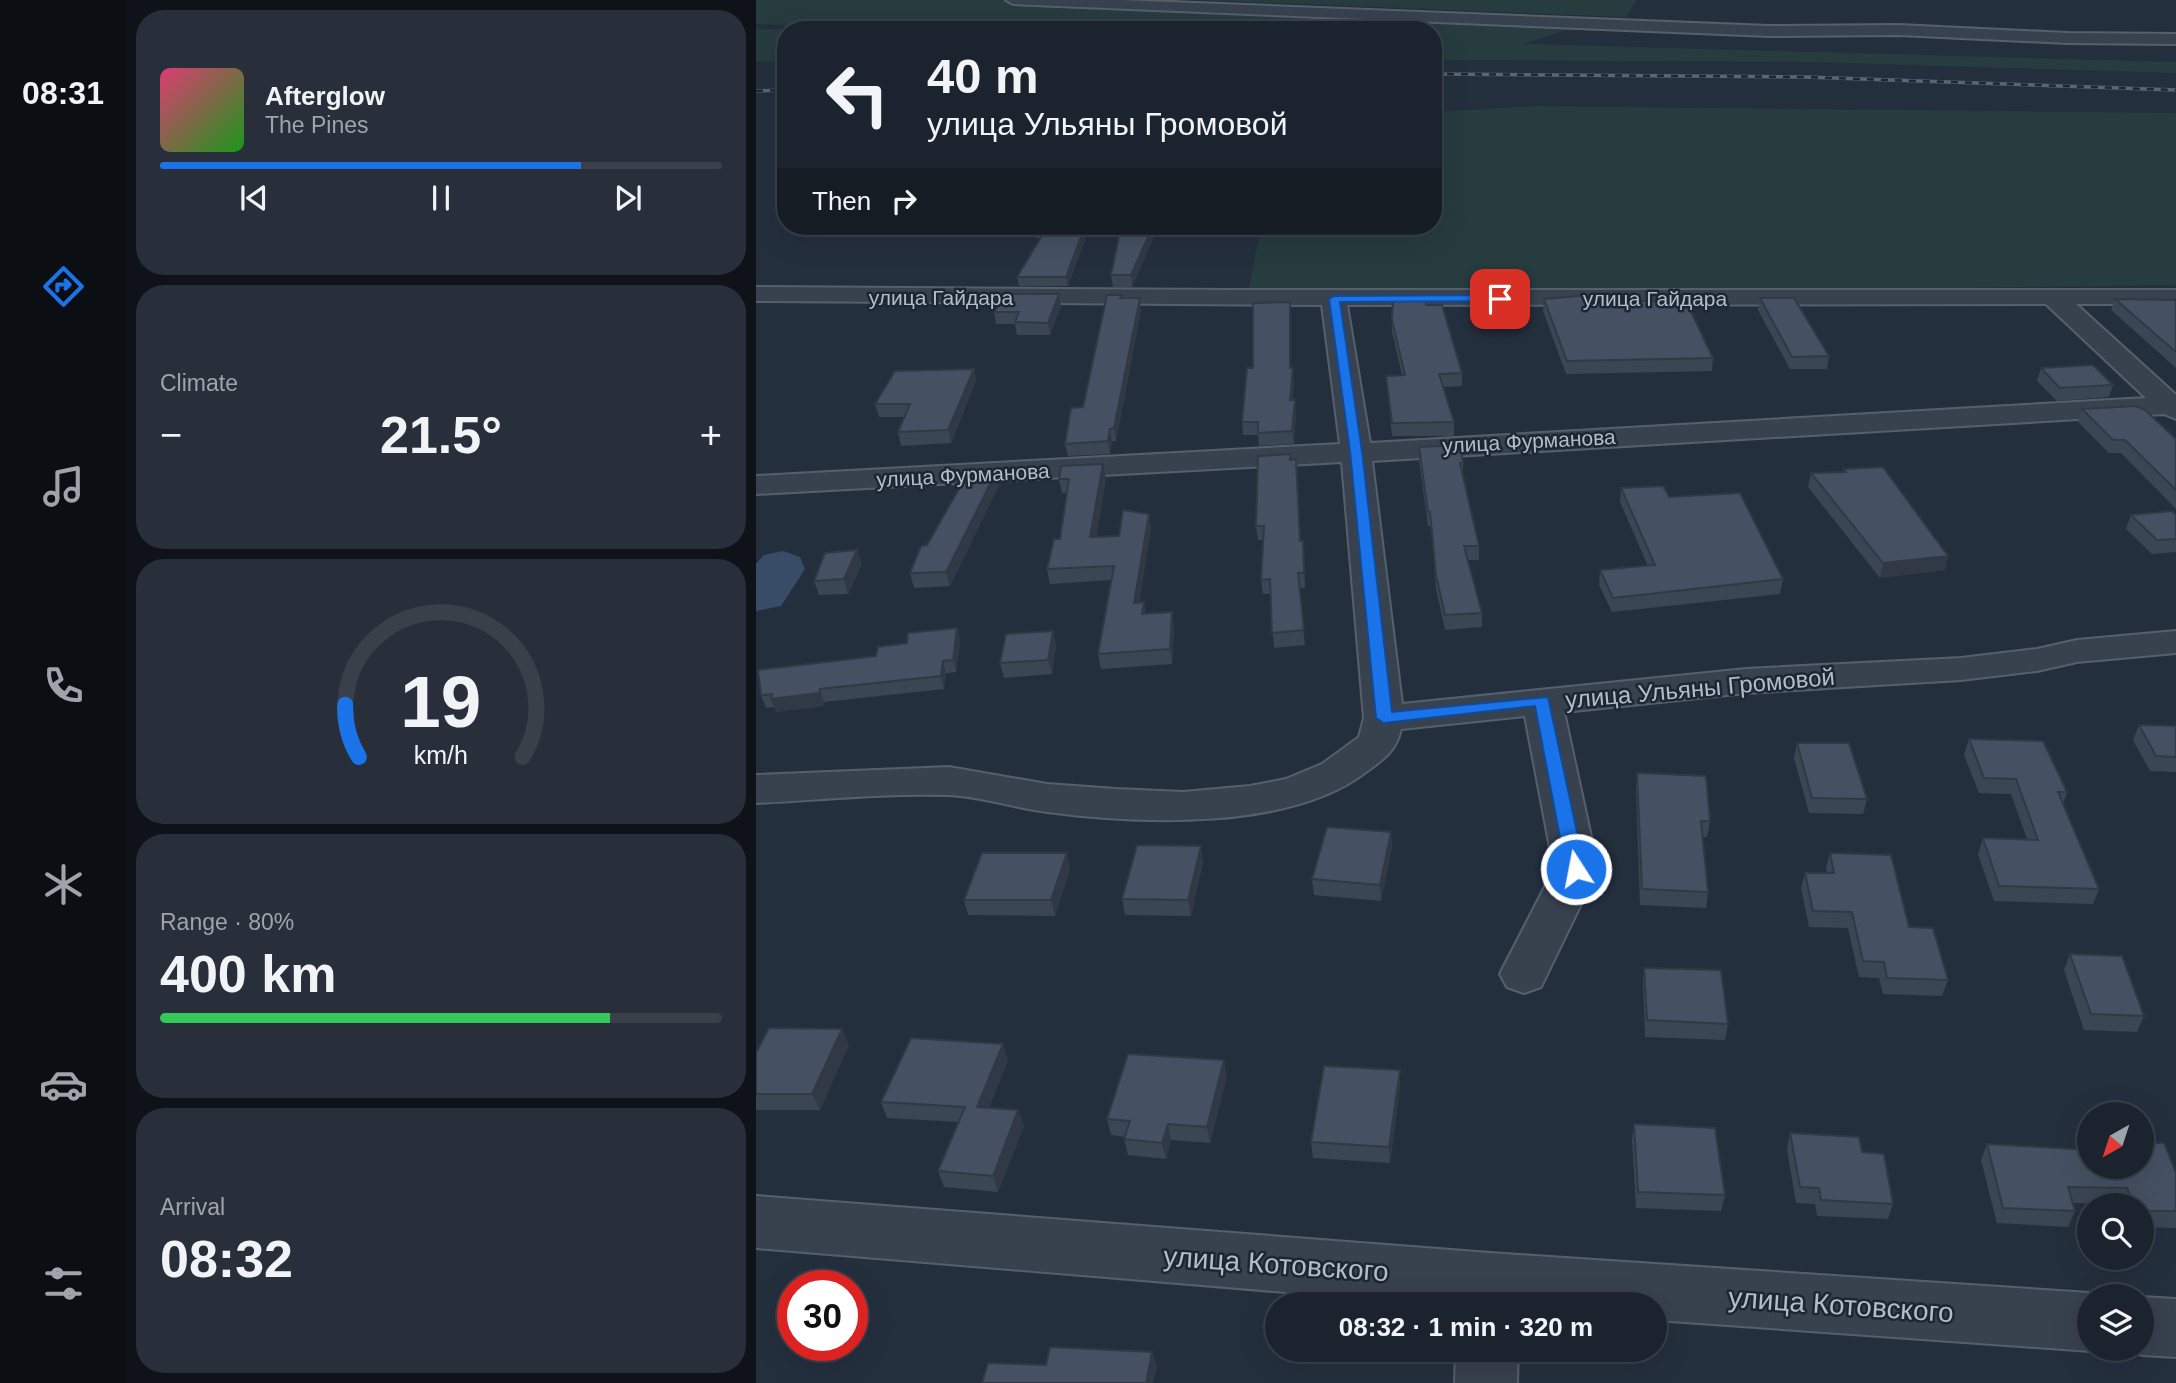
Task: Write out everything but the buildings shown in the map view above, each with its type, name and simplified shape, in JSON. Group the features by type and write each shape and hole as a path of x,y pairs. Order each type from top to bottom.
{"street":[{"path":"1013,0 1769,31 1899,30 2067,38 2176,39"},
{"name":"улица Гайдара","path":"756,293 861,298 1334,299 2176,296"},
{"path":"2052,296 2174,407"},
{"path":"756,789 948,781 1047,798 1183,806 1250,800 1295,792 1337,774 1378,743 1384,718 1356,451 1334,299"},
{"name":"улица Фурманова","path":"756,485 1023,473 1356,451 2174,407"},
{"name":"улица Ульяны Громовой","path":"1384,718 1746,681 1961,669 2037,660 2077,651 2176,642"},
{"path":"1524,974 1576,869 1542,701"},
{"name":"улица Котовского","path":"756,1222 1489,1292"},
{"name":"улица Котовского","path":"1667,1301 2077,1321"},
{"path":"2154,1327 2176,1328"},
{"path":"1486,1383 1487,1362"}],"green space":[{"path":"756,0 1140,0 1518,14 1585,24 1523,44 2176,62 2176,73 1812,62 1442,60 1442,21 777,21 777,25 756,24"},
{"path":"1193,0 1637,0 1626,17"},
{"path":"756,29 777,29 777,61 756,62"},
{"path":"1534,106 2176,113 2176,285 1247,298 1259,235 1442,235 1442,111"}],"water":[{"path":"783,551 800,557 805,569 781,606 756,611 756,564 764,555"}],"railway":[{"path":"1442,74 1805,77 2176,90"},
{"path":"756,91 777,90"}],"route":[{"path":"1500,299 1334,299 1356,451 1384,718 1542,701 1576,869"}]}
